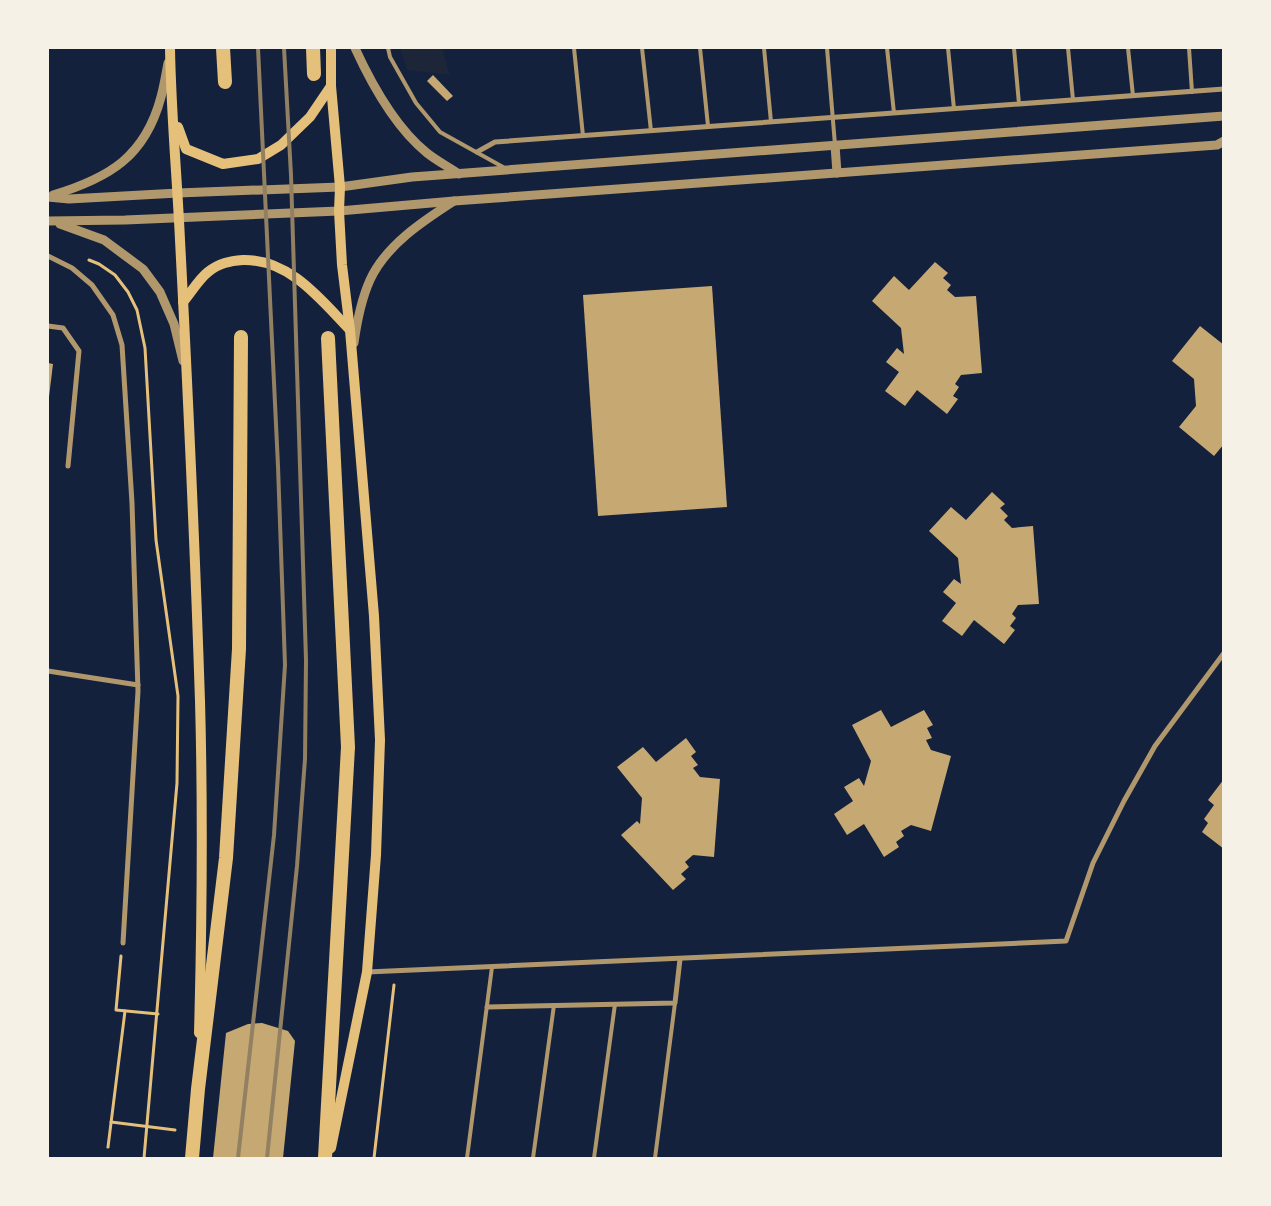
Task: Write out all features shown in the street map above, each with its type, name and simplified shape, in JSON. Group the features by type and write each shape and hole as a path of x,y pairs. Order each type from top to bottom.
{"highway":[{"path":"223,48 225,82"},
{"path":"313,48 314,74"},
{"path":"192,1158 198,1089 226,858 238,668 241,337"},
{"path":"327,1158 348,747 328,338"}],"main road":[{"path":"327,1158 367,972 376,856 380,740 374,616 350,330 342,265 339,211 340,187 331,86 331,48"},
{"path":"170,49 171,110 175,136 178,193 200,702 201,898 198,1089"},
{"path":"171,110 186,149 223,164 258,160 281,145 310,117 331,86"},
{"path":"183,302 207,272 227,261 254,260 285,270 310,289 350,330"}],"street":[{"path":"355,48 366,73 408,135 427,153 460,174"},
{"path":"48,197 96,180 122,163 146,135 161,98 170,49"},
{"path":"477,152 495,142 1224,89"},
{"path":"48,197 70,199 340,187 412,177 1224,116"},
{"path":"50,221 69,222 339,211 1217,145 1224,141"},
{"path":"835,145 837,173"},
{"path":"352,356 358,316 371,278 389,251 424,221 454,201"},
{"path":"50,221 104,240 143,269 160,292 174,324 186,374"},
{"path":"48,256 72,268 92,285 113,315 122,345 132,503 138,685 123,943"},
{"path":"48,326 62,328 79,351 68,466"},
{"path":"367,972 1066,942 1093,863 1124,801 1155,746 1224,653"},
{"path":"48,671 138,685"},
{"path":"487,1006 676,1003 680,958"}],"lane":[{"path":"388,48 390,56 416,103 440,132 508,170"},
{"path":"574,48 583,136"},
{"path":"642,48 651,131"},
{"path":"700,48 708,126"},
{"path":"764,48 771,122"},
{"path":"827,48 835,145"},
{"path":"887,48 894,113"},
{"path":"948,48 954,109"},
{"path":"1014,48 1019,104"},
{"path":"1068,48 1073,100"},
{"path":"1128,48 1133,96"},
{"path":"1189,48 1192,92"},
{"path":"467,1158 492,967"},
{"path":"654,1158 676,1003"},
{"path":"594,1158 615,1004"},
{"path":"533,1158 554,1005"}],"path":[{"path":"80,257 99,264 115,275 128,292 137,310 145,348 156,540 178,696 177,783 144,1158"},
{"path":"123,943 116,1010 158,1014"},
{"path":"374,1158 395,972"},
{"path":"108,1147 125,1011"},
{"path":"111,1122 177,1130"}],"shaded area":[{"path":"400,48 442,48 450,75 407,70"}],"building":[{"path":"433,75 453,96 447,101 427,81"},
{"path":"935,262 948,273 943,278 951,285 947,290 955,297 976,296 982,373 961,375 955,384 959,387 953,396 958,399 947,414 917,390 905,406 885,391 899,372 886,362 897,348 904,354 901,328 872,301 894,276 909,290"},
{"path":"712,286 727,507 598,516 583,295"},
{"path":"1200,326 1224,345 1224,444 1214,456 1179,427 1196,406 1194,379 1172,361"},
{"path":"48,363 53,364 49,397 48,397"},
{"path":"992,492 1005,504 1000,508 1008,516 1004,520 1012,528 1033,526 1039,604 1018,605 1012,614 1016,618 1010,626 1015,630 1004,644 974,620 962,636 942,621 956,603 943,592 954,579 961,584 958,558 929,531 951,507 966,520"},
{"path":"881,710 891,727 924,710 933,725 927,728 932,738 926,740 931,750 951,756 931,831 911,825 901,831 904,836 896,842 899,847 884,857 864,824 847,835 834,814 853,801 844,787 859,778 864,786 871,761 852,725"},
{"path":"686,738 696,752 691,756 698,765 693,768 700,777 720,779 714,857 693,855 685,862 689,867 681,874 686,879 673,890 621,835 637,821 640,824 642,798 617,767 643,747 656,762"},
{"path":"1224,779 1224,849 1202,832 1208,823 1204,819 1214,805 1208,800"},
{"path":"262,1023 288,1031 295,1041 283,1158 213,1158 226,1033 248,1024"}],"railway":[{"path":"238,1158 274,835 285,665 278,466 258,48"},
{"path":"267,1158 297,866 305,759 306,660 291,175 284,48"}]}
